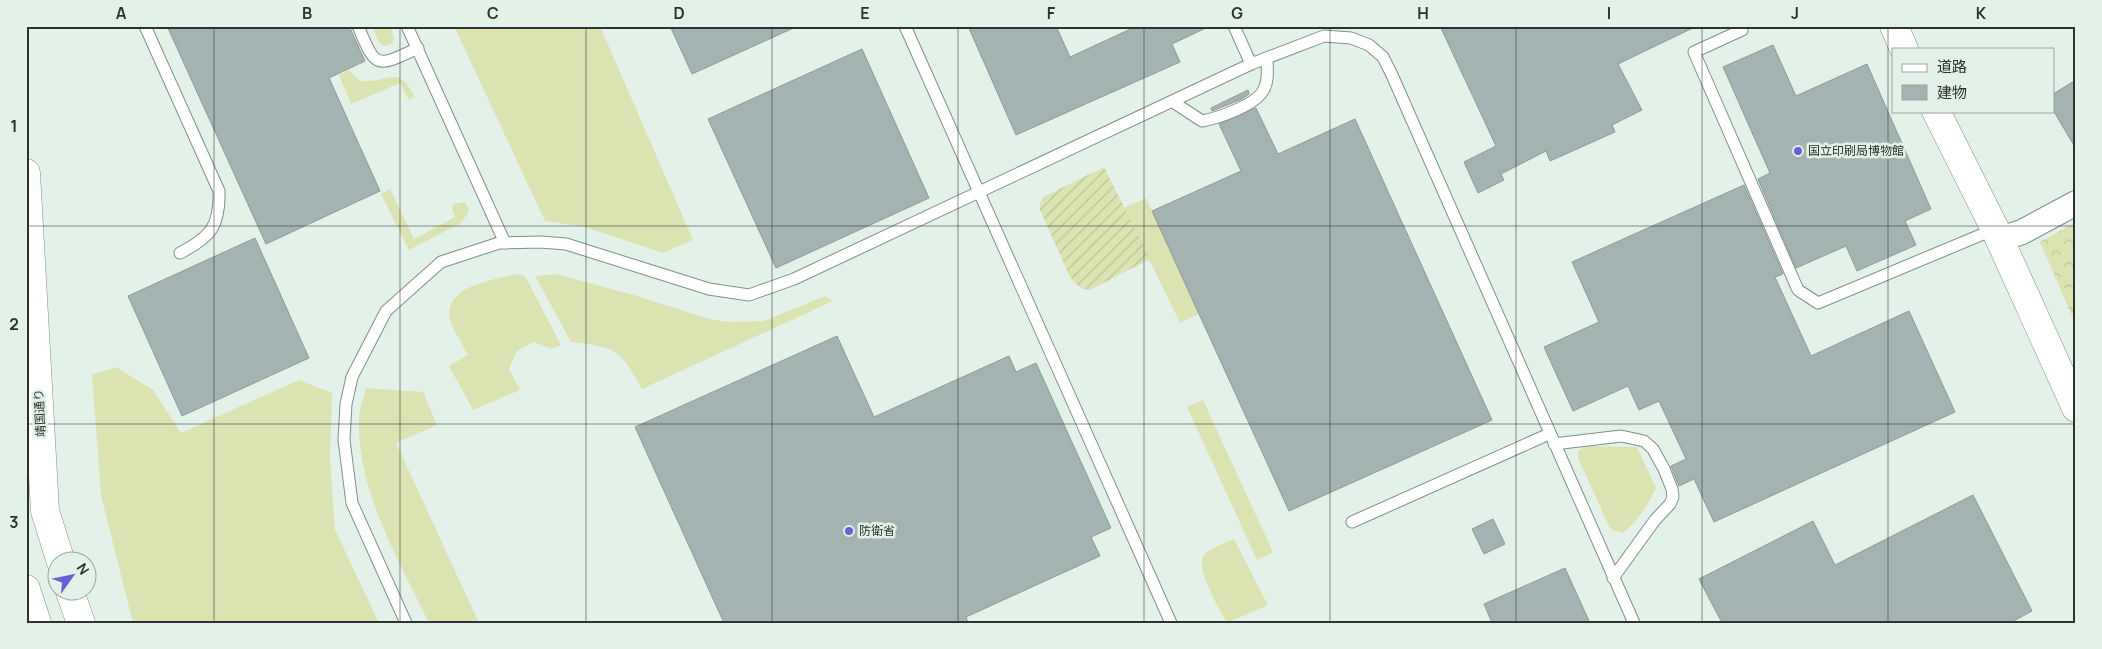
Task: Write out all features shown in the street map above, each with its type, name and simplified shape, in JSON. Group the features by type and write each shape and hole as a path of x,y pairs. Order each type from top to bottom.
{"main road":[{"path":"1894,26 1904,48"},
{"path":"1937,112 1998,234 2076,408"},
{"name":"靖国通り","path":"26,173 45,511 58,552"},
{"path":"26,588 37,623"},
{"path":"74,602 82,623"}],"street":[{"path":"1998,234 2022,232 2076,203"}],"lane":[{"path":"145,26 219,191 220,214 211,229 198,244 180,253"},
{"path":"358,26 371,55 379,61 389,61 418,48"},
{"path":"407,26 505,243"},
{"path":"906,26 1171,623"},
{"path":"1234,26 1252,64"},
{"path":"1741,26 1742,30 1694,52 1798,290 1818,303 1998,234"},
{"path":"406,623 352,503 344,440 346,404 352,376 386,311 441,262 499,243 541,242 566,244 709,288 749,295 794,279 1252,64 1324,36 1351,38 1369,45 1383,58 1398,88 1634,623"},
{"path":"1173,102 1202,121 1216,118 1255,100 1263,92 1266,83 1268,58"},
{"path":"1352,522 1552,439 1622,436 1644,441 1653,449 1664,469 1673,497 1670,504 1655,520 1613,578"}],"green space":[{"path":"372,26 390,26 394,38 392,44 384,46 379,43"},
{"path":"454,26 600,26 693,240 663,253 585,227 545,221"},
{"path":"349,70 360,81 392,77 403,80 415,97 409,100 400,83 351,104 339,75"},
{"path":"1104,167 1150,259 1090,290 1077,285 1069,275 1040,210 1040,203 1043,197"},
{"path":"390,189 414,239 455,217 452,208 453,204 465,202 469,211 461,223 409,250 381,194"},
{"path":"1146,198 1199,314 1180,323 1124,208"},
{"path":"2076,222 2076,325 2040,242"},
{"path":"516,274 525,276 561,345 552,349 534,342 517,351 509,369 520,390 473,410 449,366 468,355 450,320 450,309 454,299 472,286"},
{"path":"556,274 637,296 709,319 729,322 764,321 825,296 833,301 642,389 628,365 615,352 598,346 571,342 535,276"},
{"path":"116,367 153,390 181,433 299,380 332,393 330,459 335,530 379,623 133,623 101,495 92,375"},
{"path":"366,388 423,392 437,425 396,443 479,623 429,623 394,551 382,526 373,500 360,448 359,418"},
{"path":"1203,400 1273,552 1257,560 1187,407"},
{"path":"1584,446 1637,447 1656,488 1637,519 1622,533 1612,530 1607,522 1578,458 1578,452"},
{"path":"1234,539 1268,605 1227,623 1209,589 1202,569 1202,561 1204,555 1210,550"}],"building":[{"path":"167,26 349,26 365,61 329,78 380,191 266,244"},
{"path":"670,26 798,26 692,74"},
{"path":"968,26 1056,26 1070,57 1137,26 1210,26 1172,44 1180,62 1016,135"},
{"path":"1440,26 1697,26 1618,64 1642,110 1612,125 1615,132 1550,161 1546,151 1501,174 1504,180 1478,193 1464,162 1496,146"},
{"path":"1773,45 1796,96 1867,64 1931,209 1905,221 1916,245 1857,271 1846,246 1796,268 1758,179 1770,173 1723,67"},
{"path":"862,49 929,198 776,268 708,119"},
{"path":"2076,80 2076,149 2054,112 2054,93"},
{"path":"1248,90 1249,94 1242,99 1212,111 1211,108"},
{"path":"1256,108 1278,154 1355,119 1492,420 1289,511 1152,211 1241,171 1219,124"},
{"path":"1744,185 1783,274 1775,277 1811,356 1909,311 1955,412 1714,522 1694,479 1679,486 1671,466 1686,459 1659,401 1639,410 1628,386 1573,411 1544,347 1599,322 1572,262"},
{"path":"255,238 309,358 182,416 128,296"},
{"path":"837,336 874,417 1009,356 1016,372 1036,363 1111,528 1091,537 1100,556 966,617 968,623 724,623 635,427"},
{"path":"1973,495 2032,611 2010,623 1722,623 1699,579 1813,521 1835,565"},
{"path":"1493,519 1505,544 1484,554 1472,529"},
{"path":"1565,568 1590,623 1492,623 1484,604"}],"place":[{"name":"国立印刷局博物館","path":"1798,151"},
{"name":"防衛省","path":"849,531"}]}
